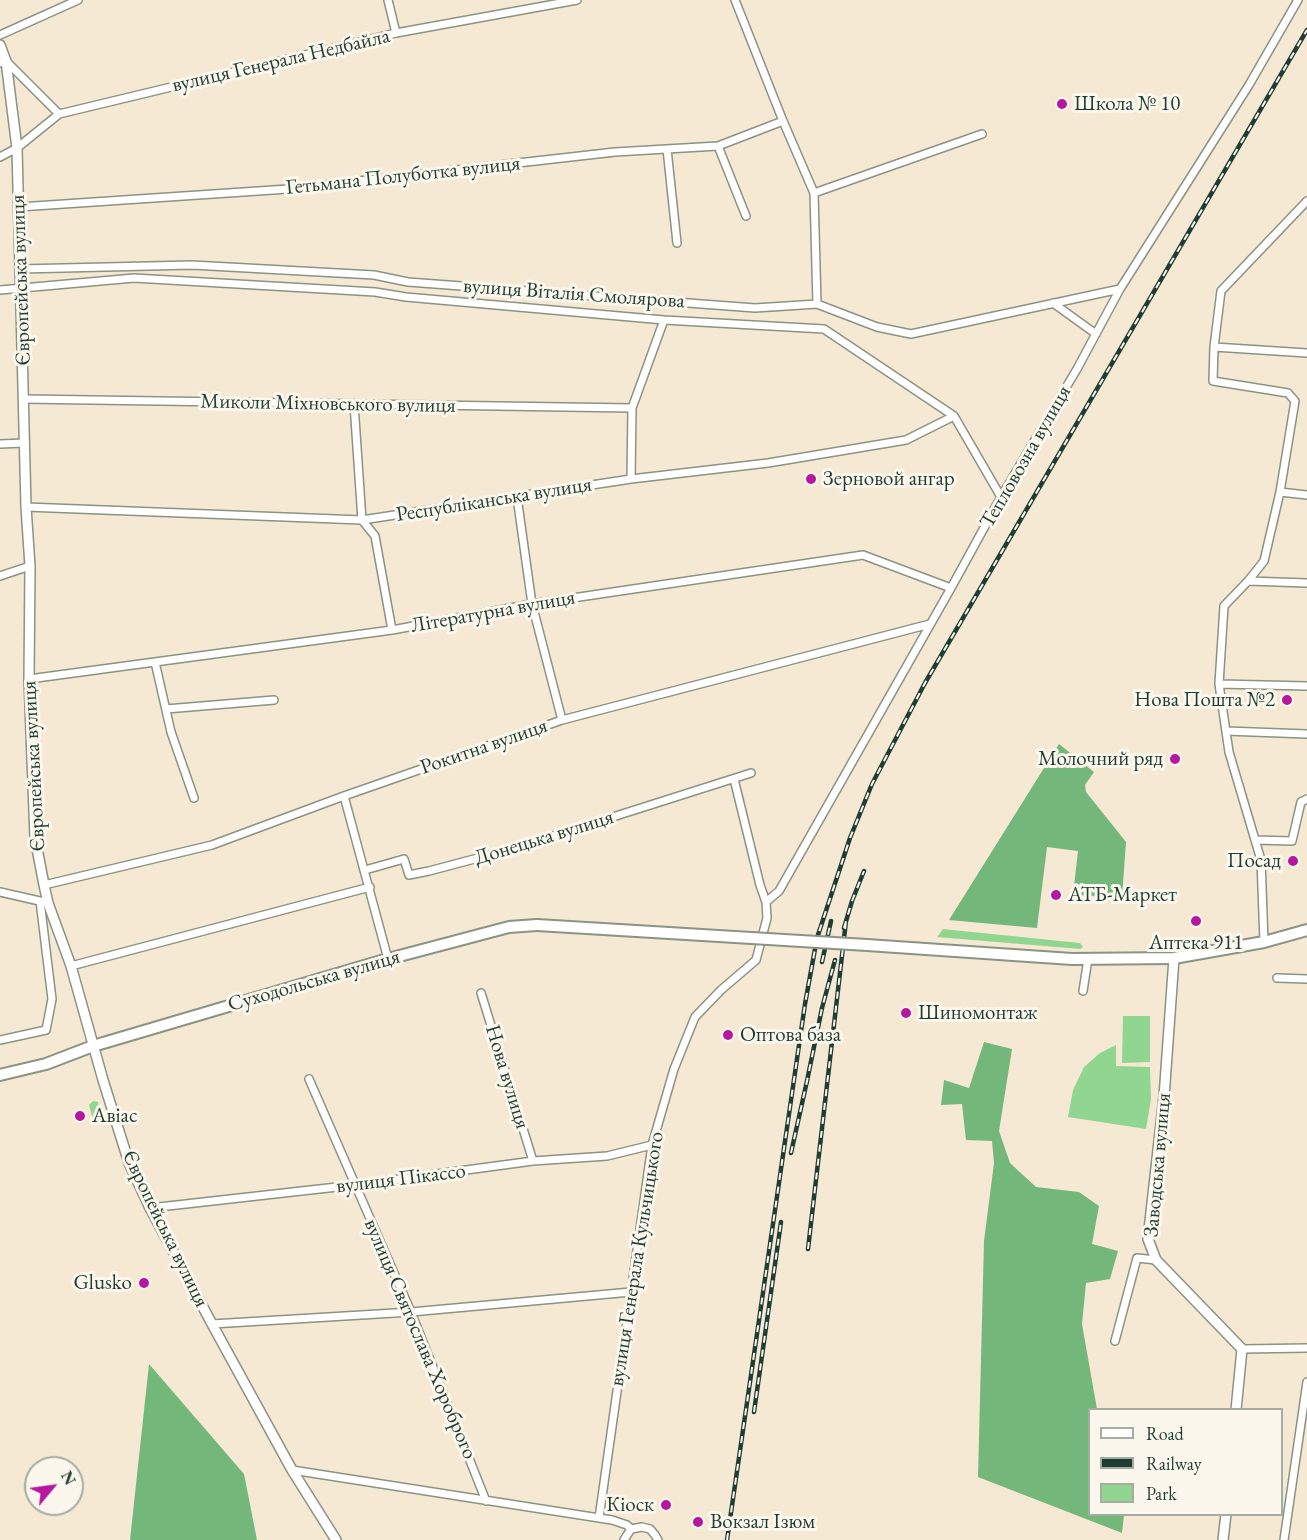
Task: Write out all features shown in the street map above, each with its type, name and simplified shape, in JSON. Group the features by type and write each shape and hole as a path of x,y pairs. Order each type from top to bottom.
{"main road":[{"name":"Суходольська вулиця","path":"0,1075 46,1064 93,1046 388,959 509,927 537,925 1072,959 1174,958 1264,942 1307,930"}],"street":[{"path":"0,36 78,0"},
{"path":"388,0 396,33"},
{"name":"вулиця Генерала Недбайла","path":"0,157 17,148 59,114 396,33 577,0"},
{"path":"735,0 814,192 817,304"},
{"name":"Тепловозна вулиця","path":"766,902 780,891 1001,496 1077,369 1120,289 1249,85 1298,0"},
{"name":"Європейська вулиця","path":"0,45 17,148 26,507 30,566 29,680 34,838 44,885 44,902 71,966 129,1163 150,1208 292,1470 336,1540"},
{"path":"3,62 59,114"},
{"name":"Гетьмана Полуботка вулиця","path":"18,207 288,189 615,152 718,146 783,121"},
{"path":"814,192 982,134"},
{"path":"718,146 746,216"},
{"path":"667,149 677,243"},
{"path":"1264,942 1261,860 1230,752 1220,684 1224,606 1264,561 1280,492 1295,401 1288,393 1213,381 1214,347 1221,291 1307,201"},
{"name":"вулиця Віталія Смолярова","path":"20,270 192,265 374,275 408,282 755,308 817,304 877,327 911,334 1120,289"},
{"name":"вулиця Віталія Смолярова","path":"20,288 134,278 375,292 406,297 664,320 824,329 954,416 1001,496"},
{"path":"0,290 20,288"},
{"path":"1053,303 1096,334"},
{"path":"631,479 632,408 664,320"},
{"path":"1214,347 1307,353"},
{"name":"Миколи Міхновського вулиця","path":"24,399 632,408"},
{"path":"354,404 362,520 375,536 392,630"},
{"name":"Республіканська вулиця","path":"26,507 362,520 631,479 768,463 906,440 954,416"},
{"path":"0,444 25,443"},
{"path":"1280,492 1307,495"},
{"path":"517,497 532,604 562,720"},
{"name":"Літературна вулиця","path":"29,680 392,630 532,604 863,555 951,588"},
{"path":"0,576 30,566"},
{"path":"1248,581 1307,583"},
{"name":"Рокитна вулиця","path":"44,885 212,845 562,720 930,624"},
{"path":"155,662 171,732 194,798"},
{"path":"1220,684 1307,686"},
{"path":"166,709 274,700"},
{"path":"1226,731 1307,734"},
{"name":"Донецька вулиця","path":"365,870 404,859 409,875 429,871 512,849 751,772"},
{"path":"734,779 766,902"},
{"path":"344,796 388,959"},
{"path":"1255,840 1292,841 1301,802 1307,799"},
{"path":"71,966 370,886"},
{"path":"0,892 44,902 52,999 46,1030 0,1040"},
{"name":"вулиця Генерала Кульчицького","path":"599,1518 652,1145 674,1070 694,1017 756,960 767,918 766,902"},
{"name":"Заводська вулиця","path":"1174,958 1164,1097 1148,1239 1156,1260 1242,1349"},
{"path":"1083,991 1088,959"},
{"path":"1276,978 1307,979"},
{"name":"Нова вулиця","path":"481,993 533,1161"},
{"name":"вулиця Святослава Хороброго","path":"309,1079 411,1312 486,1501"},
{"name":"вулиця Пікассо","path":"150,1208 355,1185 533,1161 606,1156 652,1145"},
{"path":"1115,1341 1137,1258 1156,1260"},
{"path":"212,1324 411,1312 631,1292"},
{"path":"1236,1408 1242,1349 1307,1348"},
{"path":"1284,1540 1307,1382"},
{"path":"292,1470 599,1518 619,1522 631,1529 642,1527 650,1529 658,1540"},
{"path":"1223,1540 1226,1516"},
{"path":"624,1540 631,1529"}],"green space":[{"path":"1059,744 1094,772 1085,785 1086,792 1126,842 1122,897 1073,895 1078,851 1047,847 1037,928 949,920"},
{"path":"943,929 1080,943 1083,947 1080,949 937,937"},
{"path":"1123,1016 1150,1016 1150,1062 1122,1063"},
{"path":"984,1042 1012,1049 999,1131 1010,1163 1036,1187 1079,1192 1099,1206 1092,1244 1118,1251 1110,1279 1086,1283 1082,1324 1097,1408 1088,1408 1088,1516 1124,1516 1122,1533 978,1477 984,1241 994,1163 992,1141 966,1140 962,1104 941,1105 944,1080 969,1088"},
{"path":"1116,1045 1116,1066 1150,1067 1151,1099 1146,1129 1068,1117 1073,1090 1084,1067 1100,1053"},
{"path":"93,1101 98,1102 103,1122 100,1125 94,1123 89,1105"},
{"path":"149,1364 244,1474 257,1540 130,1540"}],"railway":[{"path":"727,1540 805,1004 817,938 850,838 872,784 925,683 1307,30"},
{"path":"844,928 864,871"},
{"path":"822,962 831,921"},
{"path":"808,1249 846,921"},
{"path":"791,1153 822,1008 835,960"},
{"path":"754,1412 781,1222"}],"place":[{"name":"Школа № 10","path":"1062,104"},
{"name":"Зерновой ангар","path":"811,479"},
{"name":"Нова Пошта №2","path":"1287,700"},
{"name":"Молочний ряд","path":"1175,759"},
{"name":"Посад","path":"1293,861"},
{"name":"АТБ-Маркет","path":"1056,895"},
{"name":"Аптека 911","path":"1196,921"},
{"name":"Шиномонтаж","path":"906,1013"},
{"name":"Оптова база","path":"728,1035"},
{"name":"Авіас","path":"80,1116"},
{"name":"Glusko","path":"144,1283"},
{"name":"Кіоск","path":"666,1505"},
{"name":"Вокзал Ізюм","path":"698,1522"}]}
